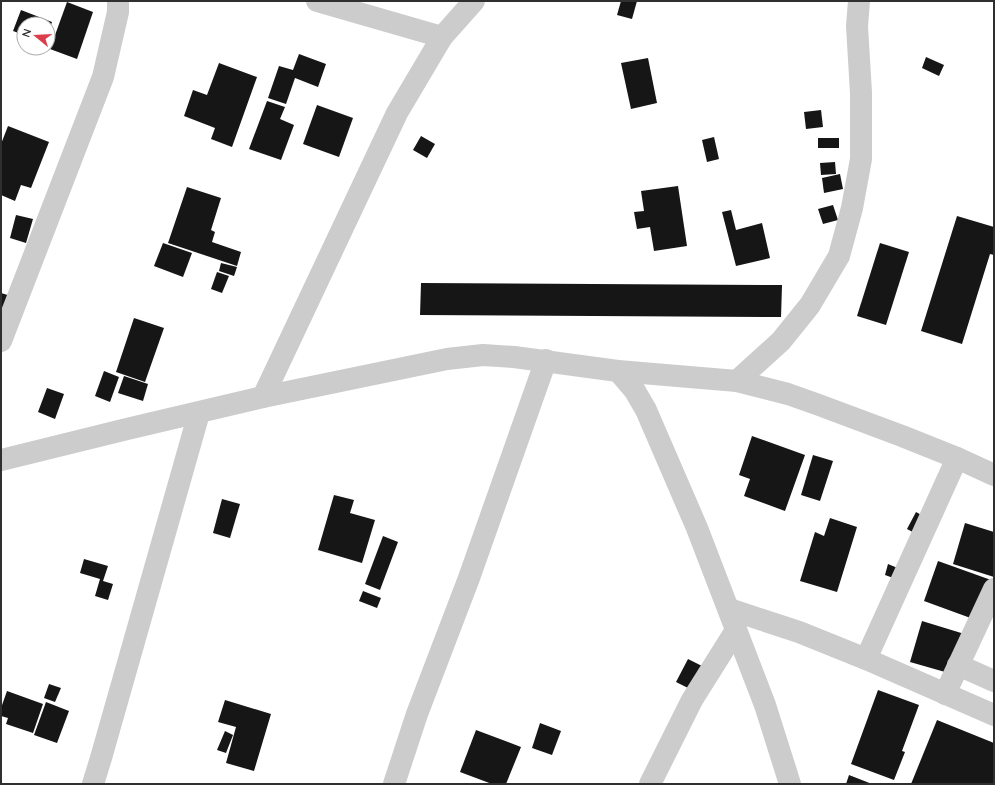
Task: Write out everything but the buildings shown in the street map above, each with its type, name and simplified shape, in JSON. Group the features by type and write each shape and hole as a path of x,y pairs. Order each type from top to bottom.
{"street":[{"path":"1,341 103,77 118,12 118,1"},
{"path":"317,1 442,37"},
{"path":"263,397 397,113 442,37 474,1"},
{"path":"737,381 781,341 810,305 839,256 852,208 861,159 861,93 857,26 859,1"},
{"path":"1,460 263,397 447,359 483,355 514,356 618,371 737,381 807,400 902,436 994,474"},
{"path":"394,784 417,714 469,578 546,360"},
{"path":"618,371 635,391 646,410 697,528 765,705 790,784"},
{"path":"93,784 102,758 199,413"},
{"path":"866,659 957,458"},
{"path":"945,694 994,589"},
{"path":"729,609 799,632 866,659 994,715"},
{"path":"650,784 692,700 736,630"},
{"path":"958,666 994,681"}]}
